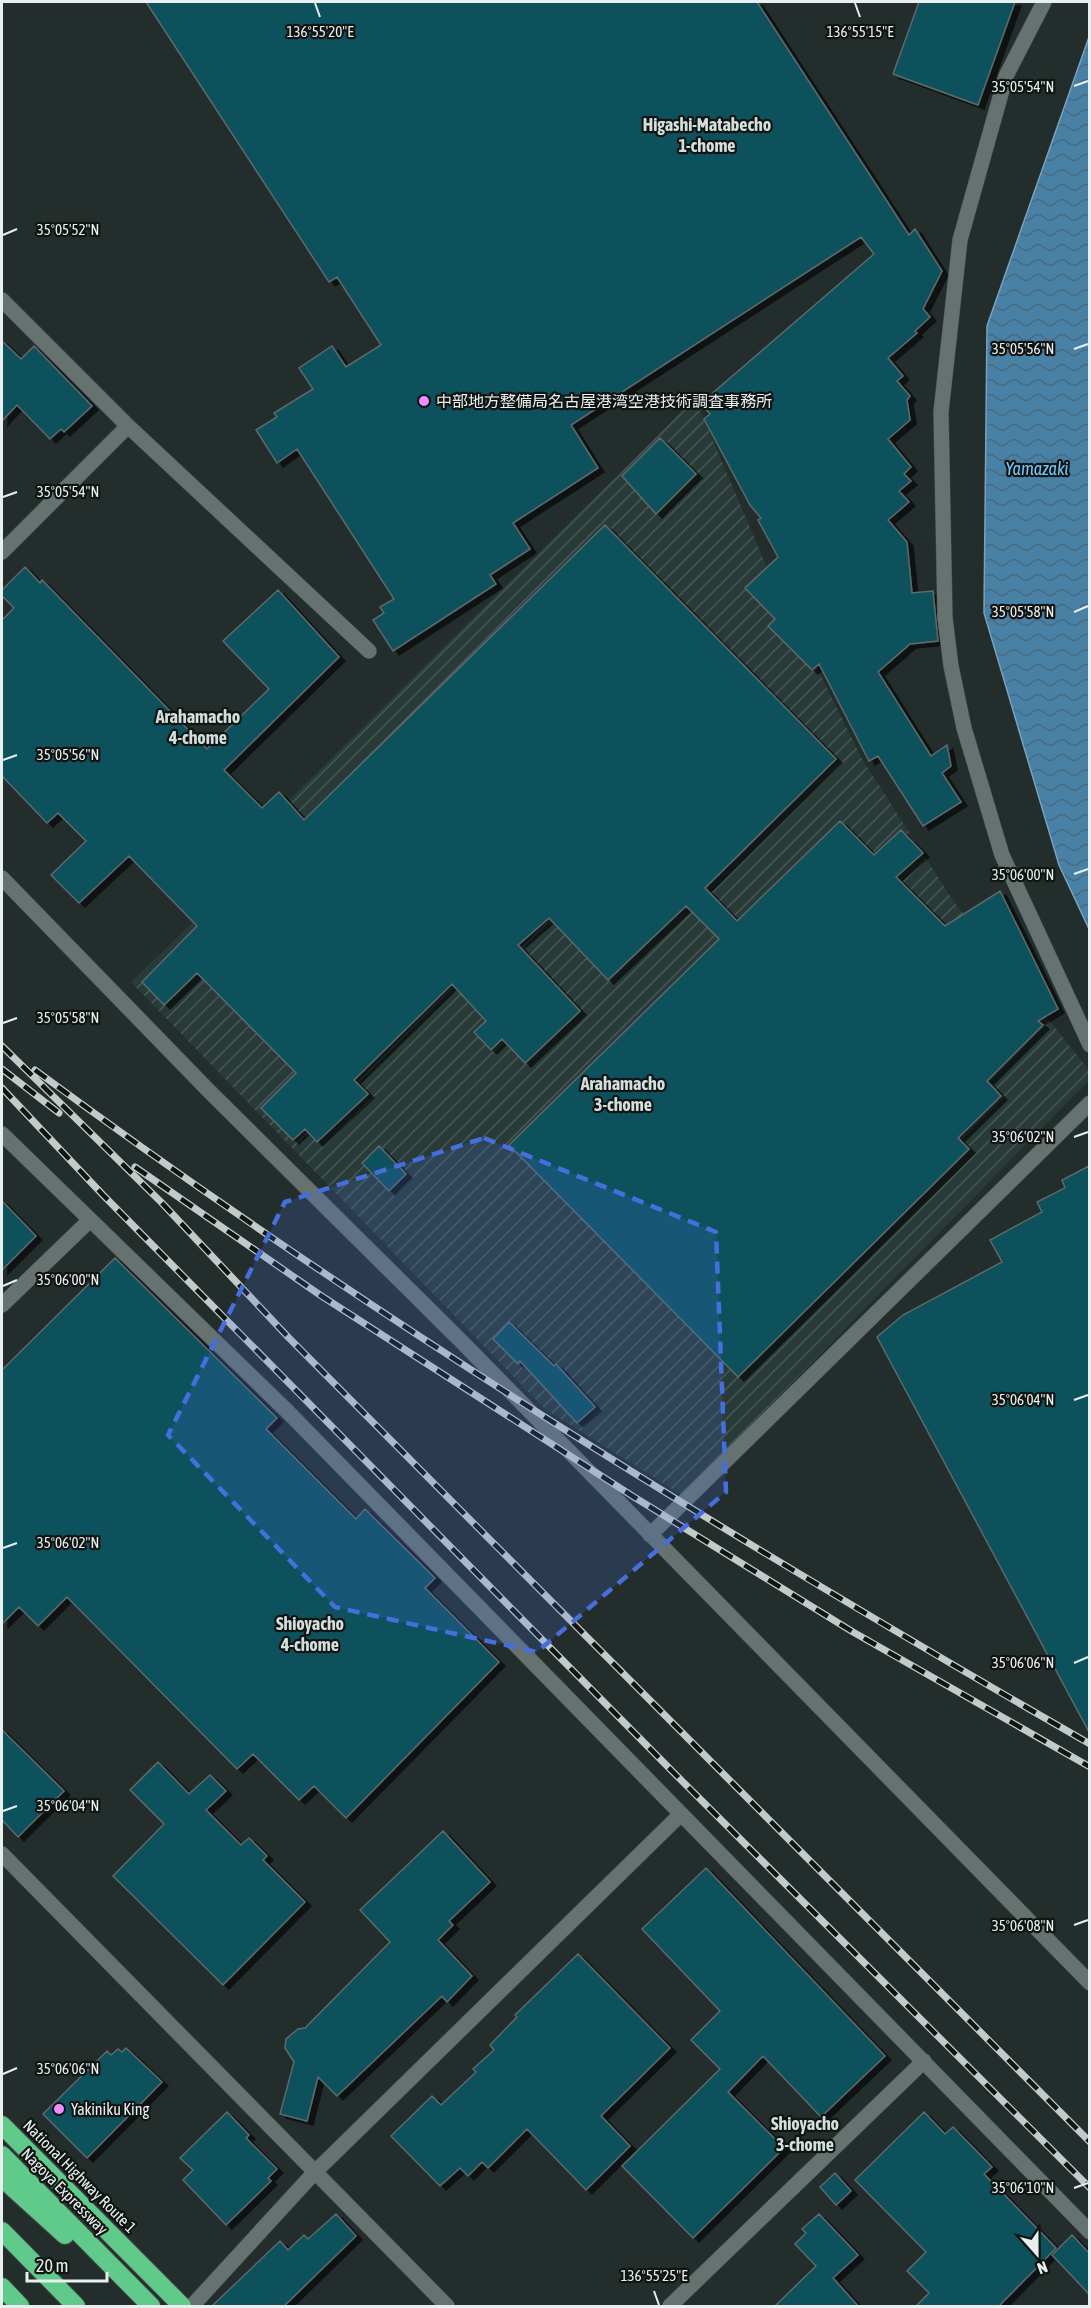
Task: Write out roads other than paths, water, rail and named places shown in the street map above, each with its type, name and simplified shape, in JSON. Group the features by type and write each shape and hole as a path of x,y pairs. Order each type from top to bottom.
{"highway":[{"name":"National Highway Route 1","path":"2,2125 182,2307"},
{"name":"Nagoya Expressway","path":"2,2155 151,2307"},
{"path":"2,2178 143,2307"},
{"path":"2,2231 76,2307"},
{"path":"2,2287 21,2307"}],"street":[{"path":"1044,2 1006,76 960,240 941,412 945,618 951,666 964,728 1002,855 1089,1045"},
{"path":"2,300 128,426 369,651"},
{"path":"2,552 128,426"},
{"path":"2,878 1089,1983"},
{"path":"650,1536 1089,1103"},
{"path":"2,1134 280,1404 1089,2232"},
{"path":"2,1305 90,1220"},
{"path":"192,2307 314,2173 680,1815"},
{"path":"2,1854 447,2307"},
{"path":"670,2307 924,2061"}],"water":[{"name":"Yamazaki","path":"1089,37 1089,929 1059,865 984,613 987,326"}],"railway":[{"path":"2,1046 161,1202 289,1338 1090,2142"},
{"path":"2,1069 59,1113"},
{"path":"35,1070 162,1162 291,1251 553,1422 819,1586 1090,1744"},
{"path":"2,1088 103,1195 676,1775 1090,2188"},
{"path":"135,1167 320,1295 634,1497 853,1632 1090,1767"}],"place":[{"name":"中部地方整備局名古屋港湾空港技術調査事務所","path":"424,401"},
{"name":"Yakiniku King","path":"59,2109"}],"district":[{"name":"Higashi-Matabecho 1-chome","path":"707,135"},
{"name":"Arahamacho 4-chome","path":"198,727"},
{"name":"Arahamacho 3-chome","path":"623,1094"},
{"name":"Shioyacho 4-chome","path":"310,1634"},
{"name":"Shioyacho 3-chome","path":"805,2134"}]}
